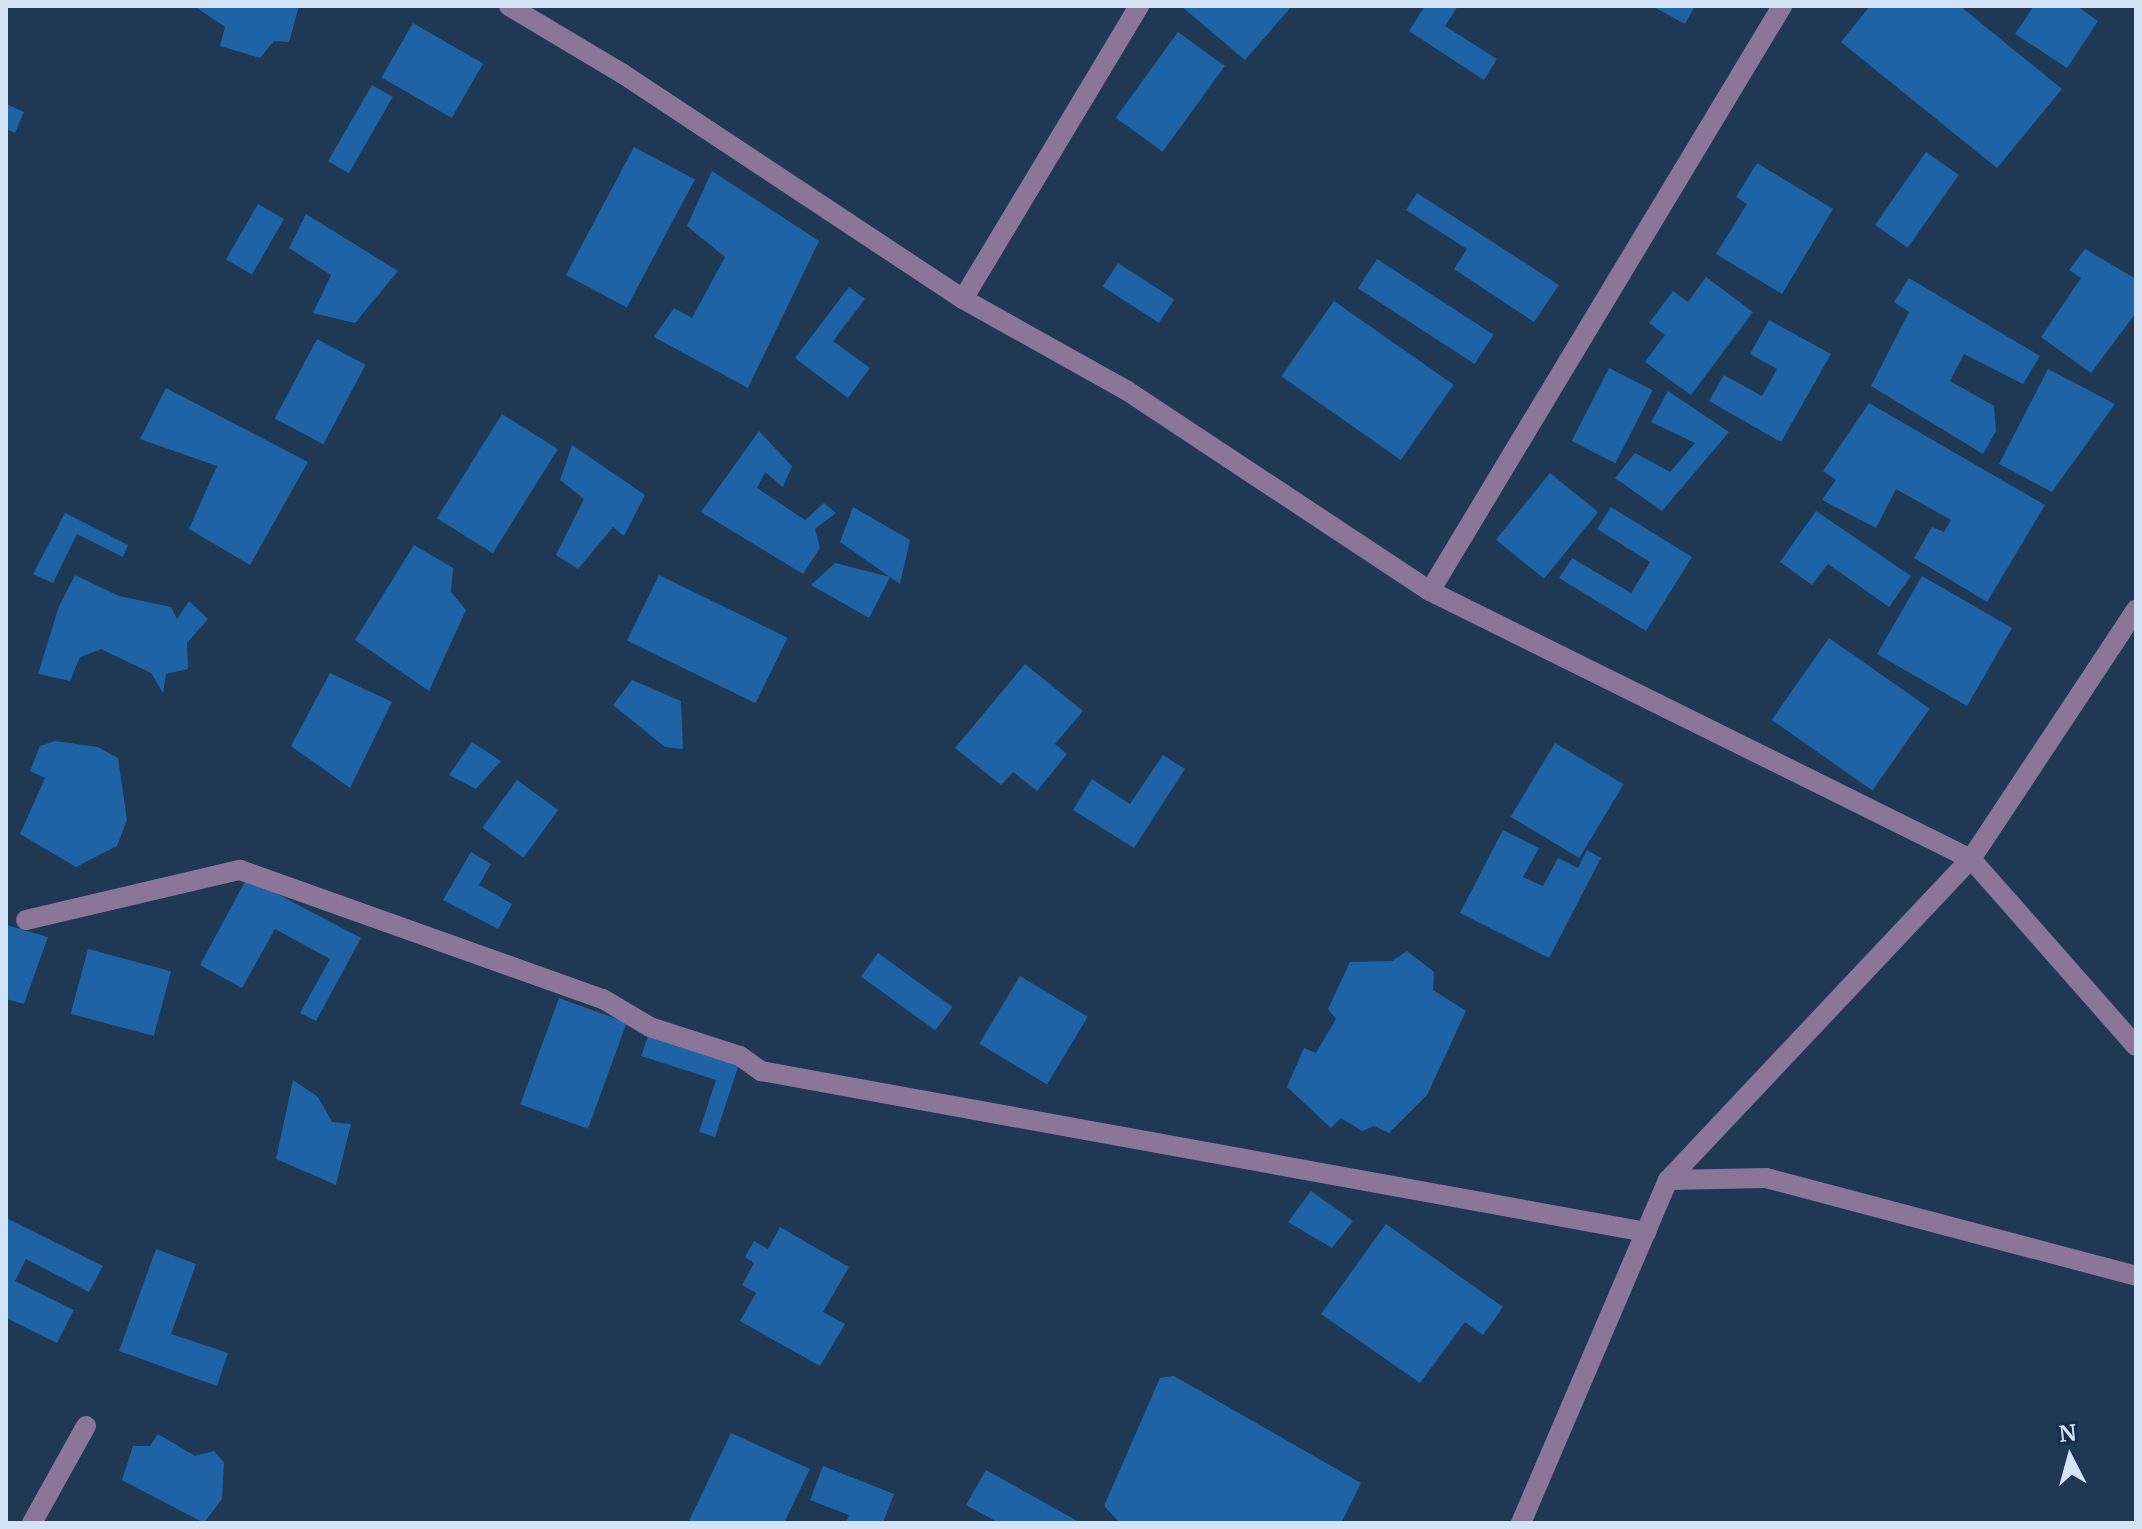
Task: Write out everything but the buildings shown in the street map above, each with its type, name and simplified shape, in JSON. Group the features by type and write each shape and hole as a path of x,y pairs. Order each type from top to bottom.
{"street":[{"path":"509,6 623,74 963,299 1126,390 1430,591 1971,859 2136,1046"},
{"path":"963,299 1139,6"},
{"path":"1430,591 1782,6"},
{"path":"1521,1523 1668,1180 1971,859 2136,610"},
{"path":"26,920 240,870 603,999 650,1027 740,1056 761,1071 1646,1232"},
{"path":"1668,1180 1766,1178 2136,1276"},
{"path":"32,1523 86,1426"}]}
